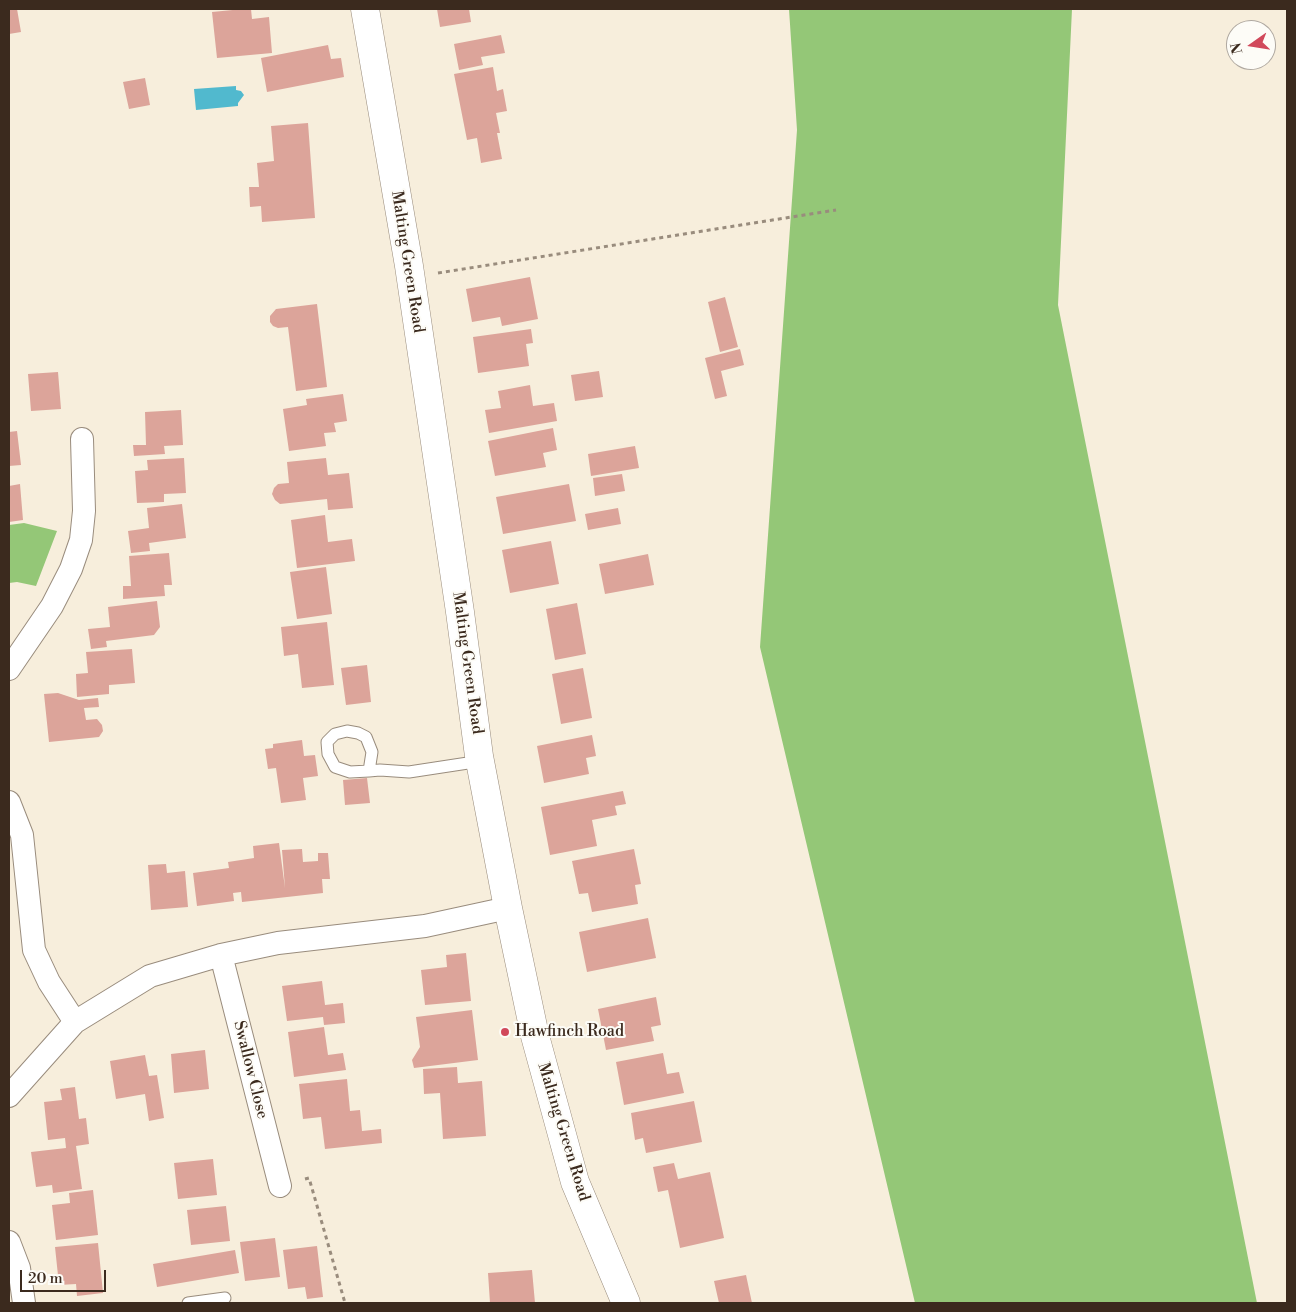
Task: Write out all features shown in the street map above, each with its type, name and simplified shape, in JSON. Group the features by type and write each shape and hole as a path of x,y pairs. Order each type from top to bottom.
{"street":[{"name":"Malting Green Road","path":"365,9 410,277 481,761 508,908 535,1036 575,1182 626,1303"},
{"path":"9,669 52,606 70,569 81,540 84,511 82,439"},
{"path":"9,802 22,835 34,950 49,982 75,1022"},
{"path":"9,1096 75,1022 150,976 221,955 278,943 425,926 508,908"},
{"name":"Swallow Close","path":"221,955 280,1186"},
{"path":"9,1242 19,1268 24,1303"}],"lane":[{"path":"369,771 409,772 481,761"},
{"path":"188,1303 225,1298"}],"path":[{"path":"410,277 836,210"},
{"path":"280,1186 309,1178 345,1303"}],"green space":[{"path":"789,9 1072,9 1058,305 1257,1303 915,1303 760,647 797,130"},
{"path":"24,523 57,531 36,586 17,582 9,583 9,525"}],"water":[{"path":"236,86 236,90 241,91 244,95 238,106 196,110 194,89"}],"building":[{"path":"9,9 17,9 21,32 9,34"},
{"path":"251,9 252,19 269,17 272,53 217,58 212,12"},
{"path":"437,9 469,9 471,22 440,27"},
{"path":"501,35 505,53 481,57 483,65 459,70 454,44"},
{"path":"328,45 331,59 341,58 344,77 267,92 261,58"},
{"path":"493,67 497,91 503,89 507,111 496,113 500,133 497,133 502,159 481,163 477,138 467,140 454,74"},
{"path":"145,78 150,105 129,109 123,82"},
{"path":"308,123 315,218 262,222 261,206 250,207 249,187 259,187 257,163 274,161 271,126"},
{"path":"530,277 538,319 502,326 500,317 472,322 466,289"},
{"path":"725,297 738,347 720,352 708,302"},
{"path":"317,304 327,387 296,391 288,327 278,328 273,326 270,322 270,316 276,309"},
{"path":"531,329 533,343 526,344 529,366 478,373 473,337"},
{"path":"740,349 744,365 721,371 727,396 715,399 705,358"},
{"path":"599,371 603,397 575,401 571,375"},
{"path":"58,372 61,409 31,411 28,374"},
{"path":"530,385 533,406 554,403 557,421 489,433 485,410 501,408 498,391"},
{"path":"343,394 347,421 334,423 336,432 324,433 326,446 289,451 283,409 307,405 306,399"},
{"path":"181,410 183,445 164,446 165,454 134,456 133,445 146,445 145,412"},
{"path":"553,428 557,450 543,453 546,467 495,476 488,441"},
{"path":"17,431 21,465 9,466 9,432"},
{"path":"635,446 639,468 591,476 588,454"},
{"path":"184,458 186,493 164,494 164,502 137,503 135,471 148,470 147,460"},
{"path":"326,458 328,475 349,473 353,508 328,510 327,499 280,504 275,500 272,494 274,488 278,484 289,483 287,462"},
{"path":"622,474 625,491 595,496 593,478"},
{"path":"20,484 23,520 9,522 9,486"},
{"path":"569,484 576,521 503,534 496,497"},
{"path":"182,504 186,538 149,543 150,551 131,553 128,531 149,528 147,508"},
{"path":"618,508 621,524 588,530 585,514"},
{"path":"325,515 328,542 352,539 355,561 297,568 291,520"},
{"path":"551,541 559,584 510,593 502,550"},
{"path":"169,553 172,585 164,585 165,596 123,599 123,586 131,586 129,556"},
{"path":"648,554 654,585 605,594 599,564"},
{"path":"326,567 332,614 297,619 290,572"},
{"path":"157,601 160,627 154,635 106,641 107,647 91,649 88,629 110,627 108,607"},
{"path":"577,603 586,654 555,660 546,609"},
{"path":"327,622 334,685 302,688 298,654 284,656 281,627"},
{"path":"132,649 135,683 109,685 109,694 77,697 76,674 88,673 86,652"},
{"path":"367,665 371,702 346,705 341,668"},
{"path":"583,668 592,718 561,724 552,674"},
{"path":"58,693 79,700 98,698 99,707 84,708 86,720 97,719 102,725 103,731 99,737 49,742 44,694"},
{"path":"592,735 596,756 586,758 589,774 544,783 537,746"},
{"path":"302,740 304,756 315,755 318,776 303,778 306,800 281,803 276,768 268,769 265,749 273,748 273,744"},
{"path":"367,778 370,803 345,805 343,780"},
{"path":"623,791 626,804 615,806 617,815 592,820 597,846 550,855 541,807"},
{"path":"279,843 285,888 282,850 302,849 303,862 318,861 318,853 328,853 330,879 322,879 323,893 242,902 241,892 233,893 234,901 197,906 193,873 229,868 228,862 254,858 253,846"},
{"path":"634,849 641,884 635,885 638,904 592,912 588,893 579,894 572,861"},
{"path":"166,864 167,873 185,871 188,907 151,910 148,865"},
{"path":"648,918 656,958 587,972 579,932"},
{"path":"466,953 471,1001 425,1005 421,970 447,967 446,955"},
{"path":"322,981 325,1005 343,1003 345,1023 324,1025 323,1017 287,1021 282,986"},
{"path":"656,997 661,1025 651,1027 654,1041 606,1050 598,1009"},
{"path":"472,1010 478,1060 414,1068 412,1060 420,1047 416,1017"},
{"path":"324,1027 328,1055 343,1053 346,1070 294,1077 288,1032"},
{"path":"205,1050 209,1089 174,1093 171,1054"},
{"path":"663,1053 667,1074 679,1072 684,1093 624,1105 616,1062"},
{"path":"145,1055 149,1076 157,1075 164,1118 149,1121 145,1094 116,1099 110,1061"},
{"path":"457,1067 458,1083 482,1081 486,1136 443,1139 440,1093 424,1094 423,1069"},
{"path":"347,1079 350,1111 360,1110 362,1131 381,1129 382,1143 325,1149 321,1117 303,1119 299,1084"},
{"path":"75,1087 79,1119 86,1118 89,1144 76,1146 82,1189 53,1193 52,1185 36,1187 31,1152 66,1148 65,1138 48,1140 44,1102 62,1100 60,1089"},
{"path":"694,1101 702,1142 646,1153 643,1138 635,1140 631,1113"},
{"path":"213,1159 217,1195 178,1199 174,1163"},
{"path":"674,1163 678,1179 710,1172 724,1238 680,1248 668,1190 658,1192 653,1167"},
{"path":"93,1190 98,1235 56,1240 52,1205 70,1203 69,1193"},
{"path":"226,1206 230,1241 191,1245 187,1210"},
{"path":"275,1238 280,1277 245,1281 240,1242"},
{"path":"98,1243 103,1293 77,1296 76,1284 59,1285 55,1247"},
{"path":"317,1246 323,1297 307,1299 305,1287 288,1289 283,1250"},
{"path":"235,1250 239,1273 157,1287 153,1264"},
{"path":"532,1270 535,1303 490,1303 488,1273"},
{"path":"746,1275 752,1303 719,1303 714,1281"}],"place":[{"name":"Hawfinch Road","path":"505,1032"}]}
